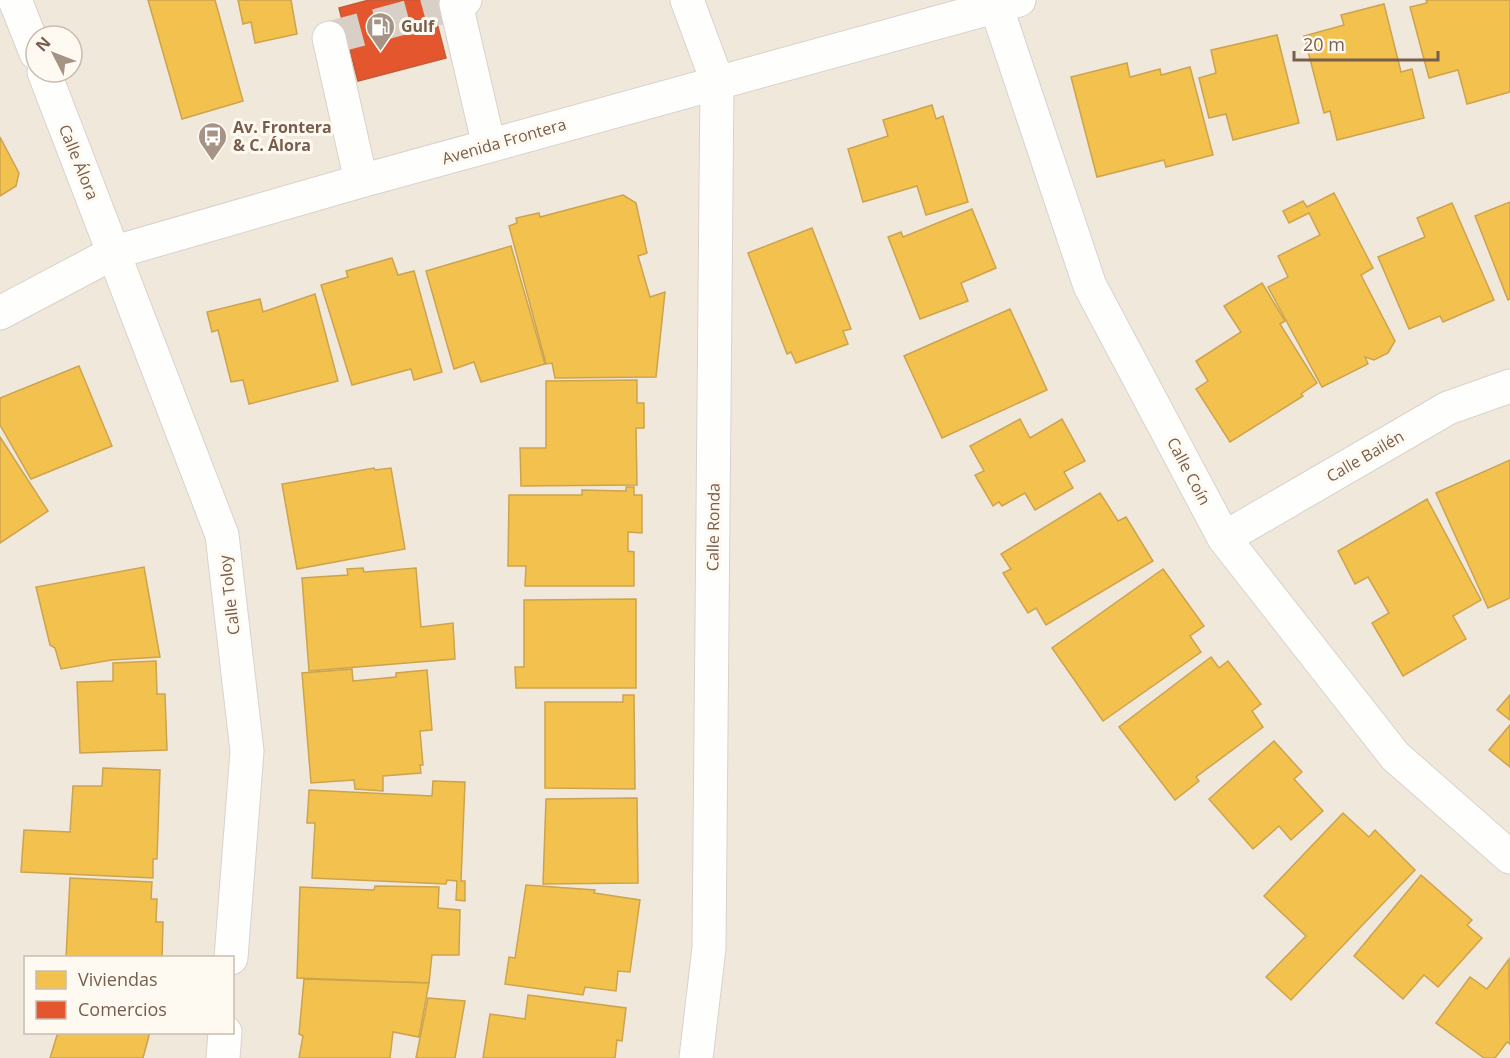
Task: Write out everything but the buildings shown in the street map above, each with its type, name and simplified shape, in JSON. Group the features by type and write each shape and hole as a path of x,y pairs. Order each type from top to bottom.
{"street":[{"path":"15,0 25,24"},
{"path":"465,0 456,4 489,146"},
{"name":"Calle Ronda","path":"687,0 717,81 709,948 696,1058"},
{"name":"Avenida Frontera","path":"0,313 115,252 361,180 1007,3"},
{"name":"Calle Coín","path":"1007,3 1090,286 1224,538 1395,756 1510,857"},
{"path":"329,38 361,180"},
{"name":"Calle Álora","path":"49,84 115,252"},
{"name":"Calle Toloy","path":"115,252 222,536 247,751 231,956"},
{"name":"Calle Bailén","path":"1224,538 1448,408 1510,386"},
{"path":"223,1058 225,1034"}],"shaded area":[{"path":"0,0 1510,0 1510,1058 0,1058"}],"tunnel":[{"path":"329,38 456,4"}],"place":[{"name":"Gulf","path":"380,52"},
{"name":"Av. Frontera & C. Álora","path":"212,162"}]}
